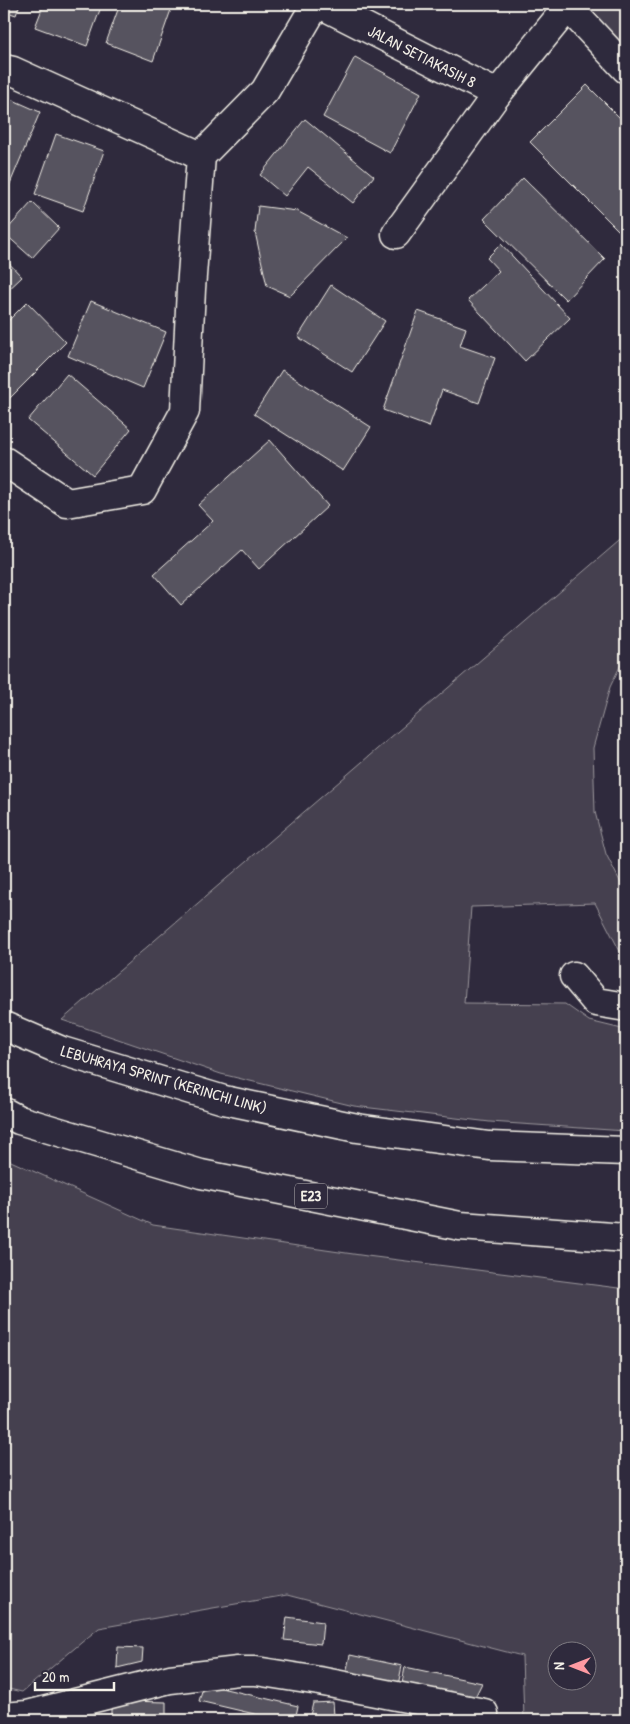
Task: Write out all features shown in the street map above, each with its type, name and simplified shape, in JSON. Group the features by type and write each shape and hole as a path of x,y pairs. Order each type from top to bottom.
{"main road":[{"path":"4,461 67,502 142,490 186,411 191,289 201,156 265,91 316,4"},
{"name":"JALAN SETIAKASIH 8","path":"320,4 497,94"},
{"path":"569,6 626,69"},
{"name":"JALAN SETIAKASIH 8","path":"396,234 497,94 569,6"},
{"path":"4,68 201,156"},
{"path":"574,976 596,1002 626,1007"},
{"name":"LEBUHRAYA SPRINT (KERINCHI LINK)","path":"4,1026 62,1051 224,1100 357,1128 489,1146 626,1151"},
{"name":"E23","path":"4,1112 19,1120 201,1174 460,1226 626,1238"},
{"path":"4,1717 27,1715 170,1679 238,1671 256,1671 319,1681 484,1714"}],"shaded area":[{"path":"592,4 626,4 626,57 585,14"},
{"path":"626,535 626,654 610,687 593,748 595,812 606,854 626,893 626,963 595,903 471,907 464,1003 565,1004 589,1021 626,1030 626,1131 490,1122 354,1106 221,1074 62,1020"},
{"path":"4,1158 153,1225 367,1256 626,1289 626,1720 524,1720 522,1656 287,1595 99,1628 22,1692 4,1688"}],"building":[{"path":"4,4 20,4 16,15 4,11"},
{"path":"44,4 102,4 87,46 35,27"},
{"path":"120,4 173,4 153,61 106,43"},
{"path":"355,57 421,93 390,153 323,117"},
{"path":"587,85 626,124 626,238 530,142"},
{"path":"4,96 40,112 4,198"},
{"path":"305,119 374,176 353,203 308,167 285,196 260,175"},
{"path":"56,134 104,151 83,211 35,194"},
{"path":"523,178 605,259 566,300 484,219"},
{"path":"32,202 59,228 32,258 4,233"},
{"path":"258,206 297,211 347,238 290,296 267,286 255,232"},
{"path":"501,244 570,318 525,361 468,300 499,271 487,258"},
{"path":"4,258 22,277 4,294"},
{"path":"331,285 385,321 352,372 298,337"},
{"path":"91,301 166,332 143,388 68,356"},
{"path":"27,302 66,342 4,404 4,325"},
{"path":"418,311 466,328 460,346 495,358 479,403 442,390 429,427 383,410"},
{"path":"282,370 371,427 343,471 254,414"},
{"path":"67,374 131,429 93,475 28,420"},
{"path":"270,440 328,506 259,569 242,550 181,605 154,574 213,521 198,505"},
{"path":"287,1617 323,1622 321,1644 284,1640"},
{"path":"118,1647 143,1648 142,1662 117,1668"},
{"path":"350,1655 402,1666 398,1685 346,1674"},
{"path":"405,1667 482,1683 472,1703 401,1689"},
{"path":"204,1684 298,1706 295,1720 280,1720 199,1701"},
{"path":"125,1701 166,1702 166,1720 111,1720 111,1704"},
{"path":"333,1702 334,1716 320,1717 319,1720 309,1720 313,1703"}]}
